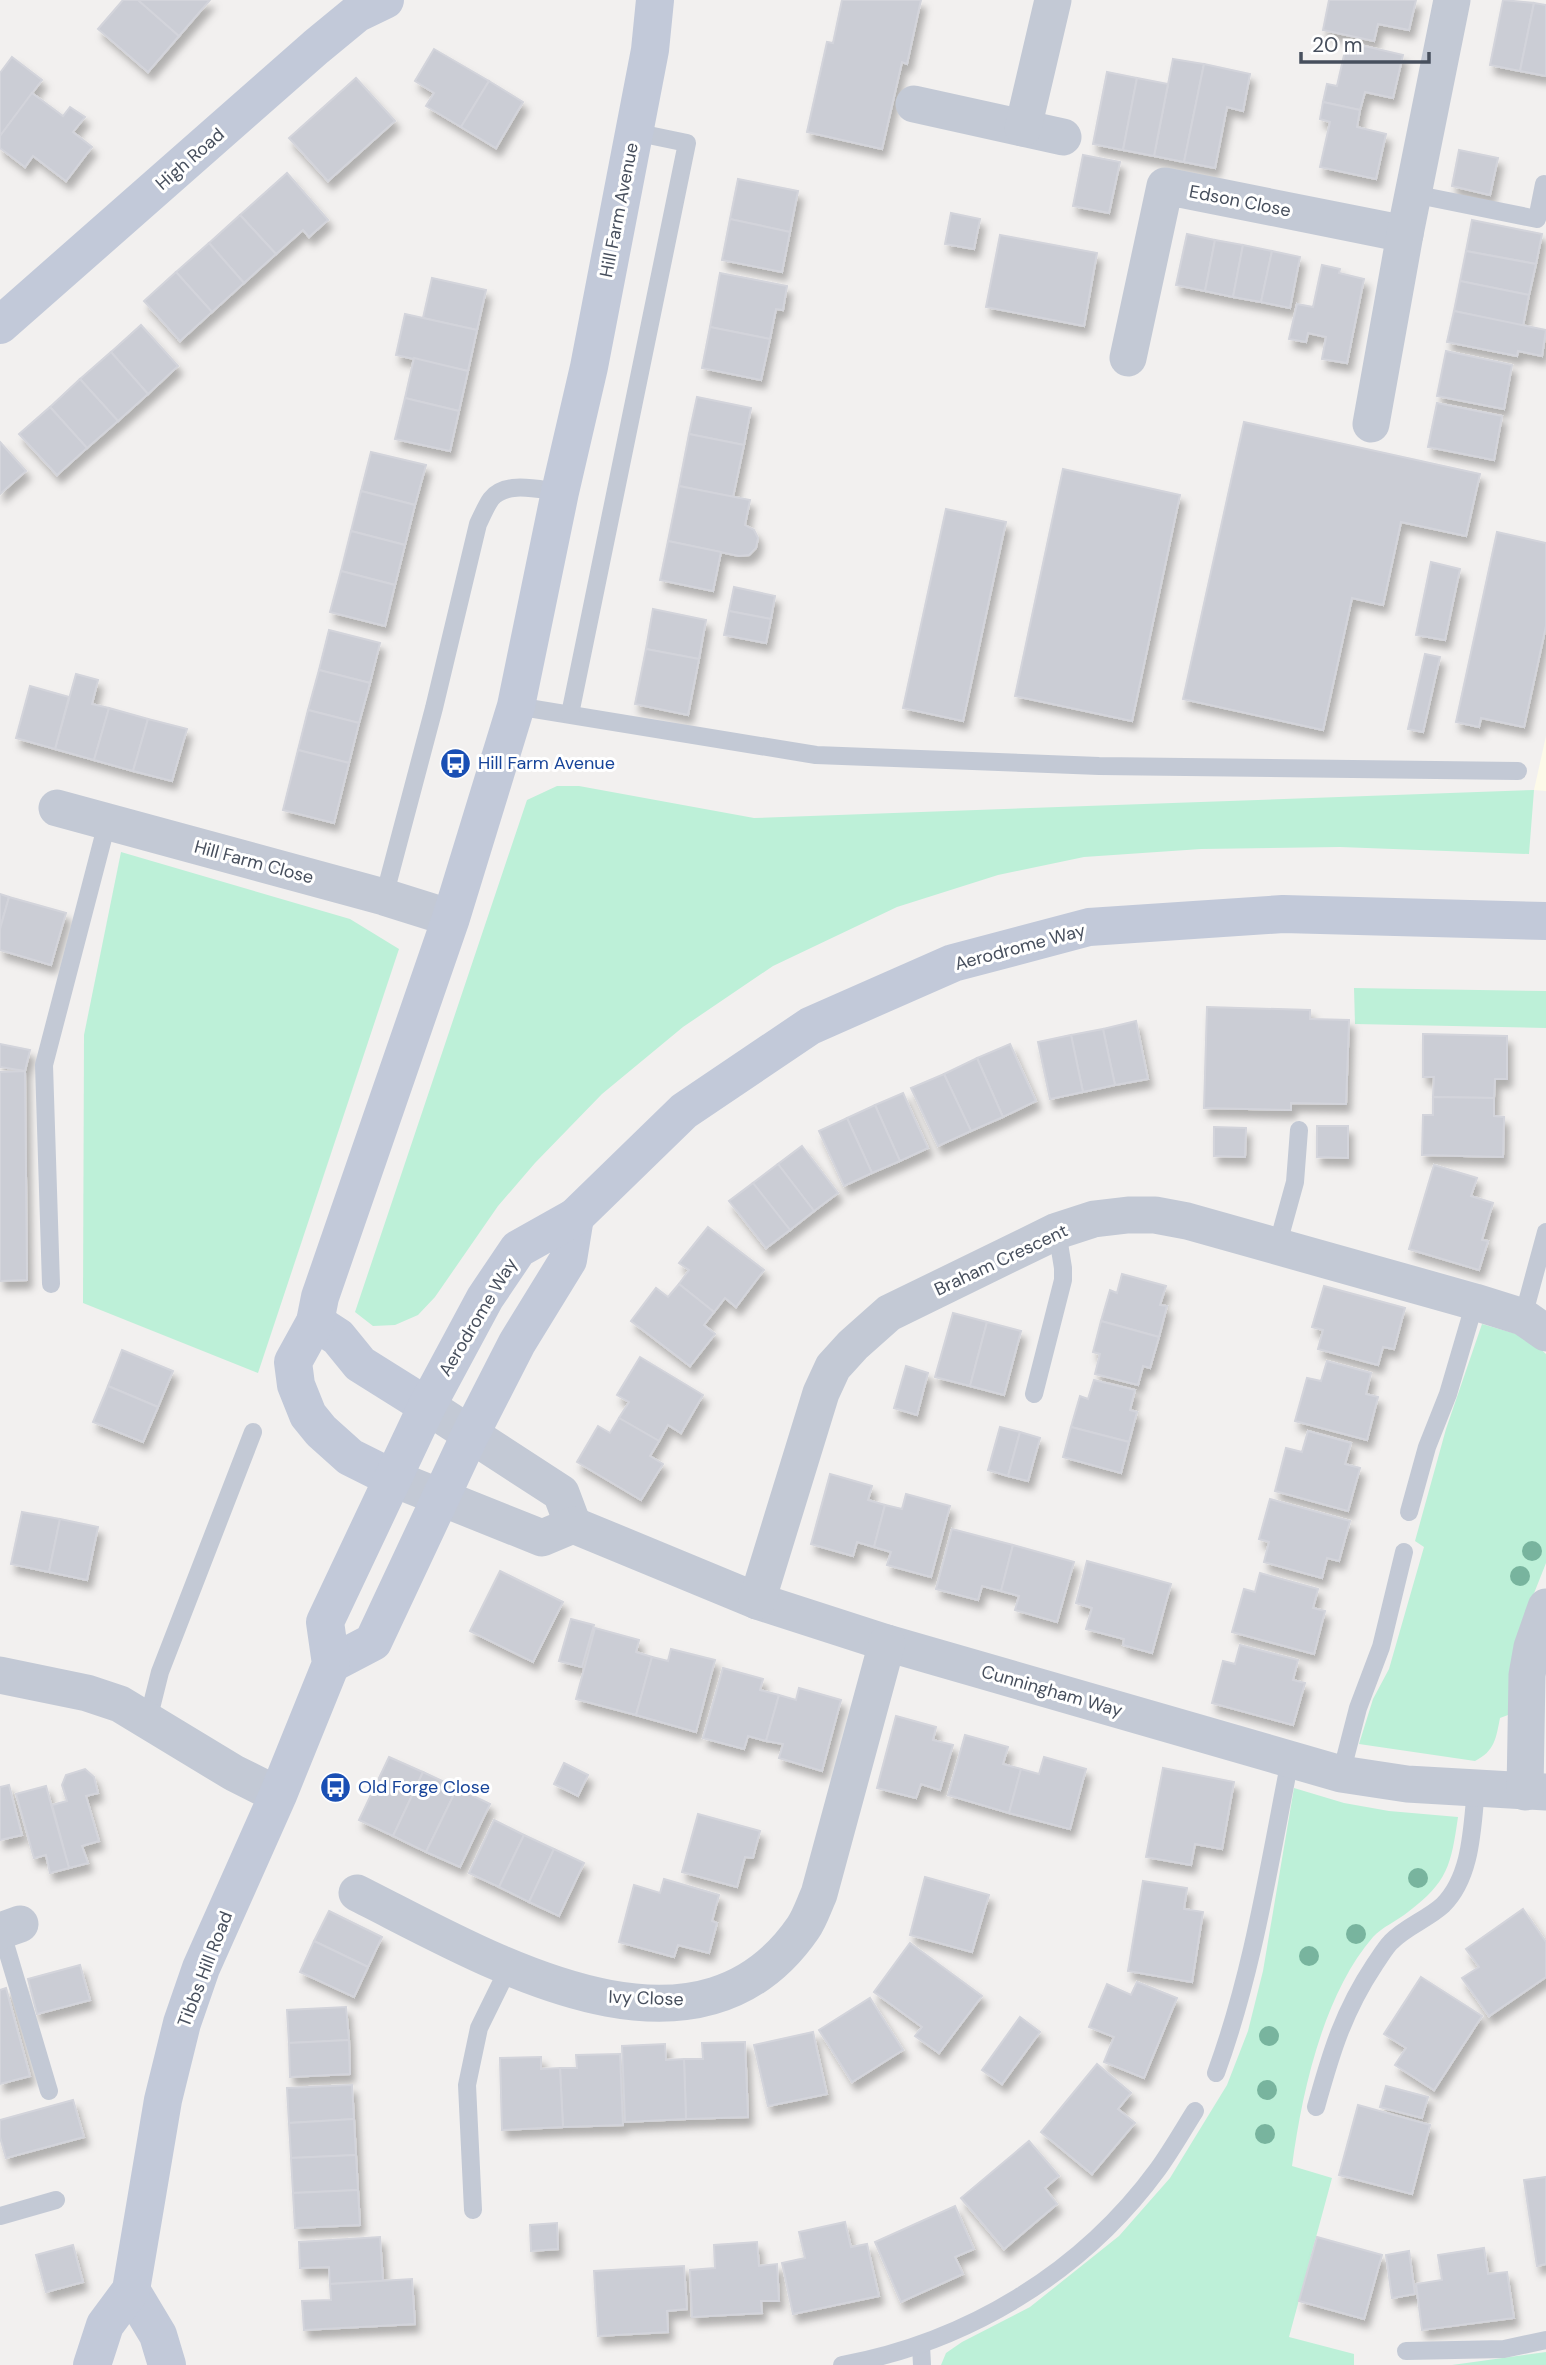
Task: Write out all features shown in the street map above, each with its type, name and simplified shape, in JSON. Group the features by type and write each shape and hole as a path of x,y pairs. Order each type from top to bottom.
{"street":[{"name":"High Road","path":"0,324 316,47 356,14 385,0"},
{"name":"Hill Farm Avenue","path":"392,1478 350,1457 321,1431 308,1415 296,1385 293,1362 315,1322 320,1297 452,918 516,705 589,367 650,50 655,0"},
{"path":"1023,128 1052,0"},
{"path":"1371,424 1405,234 1452,0"},
{"path":"914,104 1063,137"},
{"name":"Edson Close","path":"1128,358 1165,186 1405,234"},
{"name":"Hill Farm Close","path":"57,808 452,918"},
{"name":"Aerodrome Way","path":"427,1406 485,1298 518,1249 575,1217 684,1111 799,1033 953,963 1089,927 1255,915 1546,921"},
{"name":"Braham Crescent","path":"757,1601 821,1393 833,1367 853,1345 890,1313 1057,1231 1094,1219 1155,1215 1187,1221 1475,1302 1534,1325"},
{"path":"331,1664 373,1642 470,1434 517,1343 568,1260 575,1217"},
{"path":"315,1322 338,1337 360,1364 561,1493 573,1525 542,1538 392,1478"},
{"name":"Tibbs Hill Road","path":"92,2365 105,2325 131,2290 163,2100 201,1968 278,1795 331,1664 326,1622 427,1406"},
{"name":"Cunningham Way","path":"573,1525 757,1601 887,1643 1290,1760 1341,1774 1407,1784 1536,1792"},
{"path":"1536,1792 1527,1675 1532,1647 1546,1607"},
{"name":"Ivy Close","path":"357,1893 508,1969 583,1994 618,2000 686,2001 723,1992 748,1981 779,1957 804,1926 819,1894 887,1643"},
{"path":"0,1675 87,1693 120,1704 234,1773 278,1795"},
{"path":"131,2290 158,2335 167,2365"}],"lane":[{"path":"570,714 687,143 634,132"},
{"path":"1413,194 1537,219 1544,184"},
{"path":"384,897 434,708 478,524 491,499 499,492 510,488 560,492"},
{"path":"516,705 816,755 1099,766 1518,771"},
{"path":"51,1284 44,1065 107,823"},
{"path":"1277,1247 1295,1182 1299,1130"},
{"path":"1034,1394 1063,1280 1057,1231"},
{"path":"1534,1325 1546,1233"},
{"path":"1409,1512 1427,1447 1448,1394 1475,1302"},
{"path":"148,1720 160,1672 253,1432"},
{"path":"1341,1774 1358,1708 1381,1647 1404,1552"},
{"path":"1216,2074 1246,1980 1290,1760"},
{"path":"1316,2107 1333,2045 1351,2003 1371,1971 1390,1943 1442,1906 1456,1888 1470,1845 1476,1789"},
{"path":"7,1928 49,2091"},
{"path":"473,2210 467,2085 479,2028 508,1969"},
{"path":"842,2365 921,2345 959,2331 1048,2278 1079,2253 1124,2209 1157,2170 1195,2111"},
{"path":"0,2216 56,2200"},
{"path":"1406,2351 1504,2349 1546,2340"},
{"path":"921,2345 922,2365"}],"shaded area":[{"path":"1546,736 1546,791 1534,790"}],"green space":[{"path":"557,786 579,786 754,818 1534,790 1529,854 1340,847 1201,849 1084,857 998,875 897,907 773,966 683,1027 602,1094 535,1163 498,1206 435,1297 418,1315 395,1325 373,1326 355,1312 527,800"},
{"path":"121,852 350,919 399,949 258,1373 83,1303 84,1035"},
{"path":"1354,988 1546,991 1546,1028 1355,1024"},
{"path":"1482,1324 1527,1337 1546,1354 1546,1563 1529,1606 1508,1715 1500,1718 1491,1748 1475,1761 1359,1744 1373,1699 1389,1669 1424,1547 1415,1541 1446,1429"},
{"path":"1294,1788 1344,1803 1389,1811 1458,1817 1450,1860 1440,1881 1421,1901 1373,1937 1341,1987 1328,2015 1302,2107 1292,2166 1332,2178 1289,2337 1354,2354 1354,2365 941,2365 946,2353 1030,2307 1119,2236 1170,2178 1227,2085 1248,2031 1263,1971"},
{"path":"1546,2352 1546,2365 1452,2365"}],"building":[{"path":"123,0 138,0 179,36 148,72 98,29"},
{"path":"138,0 210,0 179,36"},
{"path":"842,0 921,0 907,64 902,62 882,149 807,132 827,42 833,43"},
{"path":"1329,0 1416,0 1409,30 1378,24 1374,41 1323,30"},
{"path":"1503,0 1534,3 1520,71 1490,65"},
{"path":"1534,3 1546,5 1546,76 1520,71"},
{"path":"1347,42 1403,55 1393,98 1365,92 1360,110 1323,102 1327,84 1337,86"},
{"path":"434,49 489,81 461,127 426,106 434,93 415,81"},
{"path":"12,57 42,80 0,136 0,73"},
{"path":"1173,59 1204,64 1184,162 1154,156"},
{"path":"1204,64 1250,74 1243,111 1227,107 1215,168 1184,162"},
{"path":"1107,72 1137,78 1123,150 1093,144"},
{"path":"356,78 395,121 328,181 289,138"},
{"path":"1137,78 1168,84 1154,156 1123,150"},
{"path":"489,81 523,102 496,148 461,127"},
{"path":"32,93 63,116 70,107 85,117 73,132 92,147 66,181 33,156 25,167 0,148 0,136"},
{"path":"1323,102 1360,110 1357,127 1386,134 1376,179 1320,167 1330,122 1320,119"},
{"path":"1459,150 1498,158 1490,195 1452,186"},
{"path":"1083,155 1120,162 1109,213 1073,206"},
{"path":"287,173 328,220 309,237 303,230 276,254 240,215"},
{"path":"738,179 798,191 790,232 730,219"},
{"path":"951,213 980,219 974,249 945,244"},
{"path":"240,215 276,254 244,283 209,243"},
{"path":"730,219 790,232 782,272 722,260"},
{"path":"1472,220 1542,234 1536,264 1466,251"},
{"path":"1187,234 1215,240 1205,291 1176,285"},
{"path":"1000,235 1097,253 1084,326 986,307"},
{"path":"1215,240 1243,245 1233,297 1205,291"},
{"path":"209,243 244,283 212,312 176,272"},
{"path":"1243,245 1272,251 1261,302 1233,297"},
{"path":"1272,251 1300,257 1290,308 1261,302"},
{"path":"1466,251 1536,264 1529,295 1460,281"},
{"path":"1322,265 1340,269 1339,273 1364,279 1347,363 1322,359 1326,337 1308,333 1306,342 1289,339 1297,304 1313,307"},
{"path":"176,272 212,312 180,341 144,301"},
{"path":"720,273 787,286 783,310 776,309 770,339 710,327"},
{"path":"432,278 486,290 477,330 423,318"},
{"path":"1460,281 1529,295 1523,326 1454,311"},
{"path":"1454,311 1546,330 1542,356 1518,351 1517,356 1447,342"},
{"path":"405,314 477,330 468,371 396,355"},
{"path":"141,325 178,366 148,394 111,352"},
{"path":"710,327 770,339 761,380 702,368"},
{"path":"1446,351 1512,365 1504,409 1437,396"},
{"path":"111,352 148,394 118,421 80,379"},
{"path":"414,358 468,371 459,411 405,398"},
{"path":"80,379 118,421 87,448 50,407"},
{"path":"697,397 751,408 744,445 689,434"},
{"path":"405,398 459,411 450,451 395,439"},
{"path":"1437,403 1502,416 1494,460 1428,447"},
{"path":"50,407 87,448 57,475 19,434"},
{"path":"1244,422 1480,474 1466,536 1401,522 1383,605 1352,598 1323,730 1183,699"},
{"path":"689,434 744,445 733,497 679,486"},
{"path":"0,442 26,471 0,494"},
{"path":"371,452 426,465 415,505 361,491"},
{"path":"1063,469 1180,495 1132,721 1015,696"},
{"path":"679,486 750,500 745,525 754,530 758,538 756,548 749,555 739,556 668,541"},
{"path":"361,491 415,505 405,545 351,531"},
{"path":"946,509 1006,522 963,721 903,708"},
{"path":"351,531 405,545 395,585 341,571"},
{"path":"1497,532 1546,543 1546,626 1524,727 1481,718 1479,727 1456,722"},
{"path":"668,541 721,552 713,591 660,580"},
{"path":"1431,562 1460,569 1445,640 1416,635"},
{"path":"341,571 395,585 385,626 330,612"},
{"path":"734,587 775,596 771,619 729,611"},
{"path":"653,609 706,620 699,659 646,649"},
{"path":"729,611 771,619 766,643 724,635"},
{"path":"329,630 380,643 370,683 319,670"},
{"path":"646,649 699,659 688,715 635,704"},
{"path":"1425,654 1440,657 1423,732 1408,729"},
{"path":"319,670 370,683 359,723 308,710"},
{"path":"76,674 98,680 92,704 109,708 94,760 55,749"},
{"path":"30,686 69,697 55,749 16,738"},
{"path":"109,708 148,719 133,771 94,760"},
{"path":"308,710 359,723 349,763 298,750"},
{"path":"148,719 187,729 172,781 133,771"},
{"path":"298,750 349,763 334,823 283,810"},
{"path":"0,894 9,897 0,929"},
{"path":"9,897 66,913 51,965 0,950 0,929"},
{"path":"1207,1007 1310,1010 1310,1019 1349,1020 1346,1104 1291,1103 1291,1110 1204,1108"},
{"path":"1136,1021 1148,1079 1115,1085 1103,1029"},
{"path":"1103,1029 1115,1085 1083,1092 1071,1035"},
{"path":"1423,1034 1507,1036 1507,1079 1495,1079 1494,1098 1433,1097 1434,1077 1423,1077"},
{"path":"1071,1035 1083,1092 1050,1099 1038,1042"},
{"path":"0,1044 30,1050 25,1071 0,1067"},
{"path":"1010,1044 1036,1101 1003,1117 977,1058"},
{"path":"977,1058 1003,1117 971,1131 944,1074"},
{"path":"25,1071 27,1280 0,1281 0,1072"},
{"path":"944,1074 971,1131 938,1146 911,1088"},
{"path":"903,1093 928,1148 900,1161 875,1105"},
{"path":"1433,1097 1494,1098 1494,1116 1504,1117 1503,1157 1422,1155 1423,1115 1433,1115"},
{"path":"875,1105 900,1161 872,1173 847,1118"},
{"path":"847,1118 872,1173 844,1186 819,1131"},
{"path":"1317,1126 1348,1126 1348,1158 1317,1157"},
{"path":"1214,1127 1246,1128 1245,1157 1214,1156"},
{"path":"802,1146 838,1193 814,1211 778,1164"},
{"path":"778,1164 814,1211 790,1230 753,1183"},
{"path":"1434,1165 1477,1178 1471,1196 1493,1203 1482,1240 1488,1241 1479,1270 1409,1249"},
{"path":"753,1183 790,1230 766,1248 729,1201"},
{"path":"708,1227 764,1270 736,1307 725,1298 714,1312 679,1284 689,1270 679,1263"},
{"path":"1122,1274 1166,1286 1160,1305 1167,1306 1159,1337 1101,1321 1110,1290 1117,1293"},
{"path":"679,1284 714,1312 704,1325 715,1334 690,1366 631,1321 656,1288 668,1297"},
{"path":"1324,1286 1405,1308 1394,1349 1383,1347 1378,1365 1318,1349 1323,1330 1312,1327"},
{"path":"953,1313 987,1322 970,1386 935,1377"},
{"path":"1101,1321 1159,1337 1150,1368 1143,1366 1138,1385 1095,1374 1100,1354 1093,1352"},
{"path":"987,1322 1021,1331 1004,1395 970,1386"},
{"path":"122,1350 173,1371 158,1407 108,1386"},
{"path":"640,1357 703,1395 681,1433 668,1425 659,1441 619,1418 629,1402 617,1395"},
{"path":"1327,1361 1371,1373 1366,1394 1378,1397 1367,1440 1295,1421 1307,1378 1321,1381"},
{"path":"906,1366 928,1373 917,1415 894,1408"},
{"path":"1094,1380 1135,1390 1130,1410 1137,1412 1129,1442 1071,1427 1080,1396 1088,1399"},
{"path":"108,1386 158,1407 143,1442 93,1422"},
{"path":"619,1418 659,1441 650,1456 663,1464 641,1500 577,1462 598,1426 610,1433"},
{"path":"1000,1427 1020,1432 1008,1476 988,1470"},
{"path":"1071,1427 1129,1442 1121,1473 1063,1457"},
{"path":"1308,1431 1351,1443 1345,1464 1360,1468 1348,1511 1275,1491 1286,1448 1302,1452"},
{"path":"1020,1432 1040,1438 1028,1481 1008,1476"},
{"path":"830,1474 872,1486 868,1500 885,1505 874,1547 857,1542 853,1556 811,1544"},
{"path":"906,1494 950,1506 931,1577 887,1565 891,1552 874,1547 885,1505 902,1509"},
{"path":"1270,1499 1350,1521 1339,1561 1327,1558 1322,1578 1264,1562 1269,1542 1259,1539"},
{"path":"22,1512 60,1519 49,1572 11,1564"},
{"path":"60,1519 98,1527 87,1580 49,1572"},
{"path":"952,1529 1013,1545 1001,1591 982,1586 978,1600 936,1589"},
{"path":"1013,1545 1074,1562 1057,1622 1015,1610 1019,1596 1001,1591"},
{"path":"1087,1561 1171,1584 1152,1653 1123,1645 1124,1639 1086,1629 1092,1608 1076,1603"},
{"path":"500,1571 563,1602 533,1662 470,1631"},
{"path":"1260,1573 1318,1589 1313,1608 1325,1611 1314,1654 1232,1632 1244,1589 1255,1592"},
{"path":"571,1619 594,1625 582,1667 559,1661"},
{"path":"595,1628 639,1640 636,1652 652,1657 636,1715 576,1699"},
{"path":"1240,1645 1298,1660 1293,1680 1305,1683 1293,1725 1212,1703 1223,1661 1235,1664"},
{"path":"671,1649 715,1660 696,1732 636,1715 652,1657 668,1661"},
{"path":"723,1668 763,1679 760,1690 779,1695 766,1741 748,1736 744,1749 703,1738"},
{"path":"799,1688 841,1700 822,1771 779,1758 783,1744 766,1741 779,1695 796,1700"},
{"path":"896,1716 936,1727 933,1740 953,1745 940,1790 921,1784 916,1798 877,1788"},
{"path":"965,1735 1008,1747 1003,1764 1021,1769 1009,1813 948,1795"},
{"path":"389,1757 423,1772 393,1836 359,1820"},
{"path":"1044,1757 1086,1769 1070,1829 1009,1813 1021,1769 1039,1774"},
{"path":"564,1763 588,1775 578,1796 554,1784"},
{"path":"1163,1768 1234,1782 1222,1849 1195,1844 1191,1865 1146,1857"},
{"path":"85,1769 94,1777 98,1793 86,1796 99,1841 82,1846 88,1863 69,1868 52,1805 67,1801 62,1785 66,1775"},
{"path":"423,1772 457,1788 426,1852 393,1836"},
{"path":"9,1785 22,1835 0,1840 0,1787"},
{"path":"46,1786 69,1868 50,1873 46,1855 34,1858 16,1794"},
{"path":"457,1788 490,1804 460,1867 426,1852"},
{"path":"698,1814 760,1831 753,1858 745,1857 737,1887 682,1872"},
{"path":"494,1820 524,1835 499,1887 469,1873"},
{"path":"524,1835 554,1849 529,1902 499,1887"},
{"path":"554,1849 584,1863 559,1916 529,1902"},
{"path":"925,1877 989,1895 972,1952 910,1935"},
{"path":"664,1879 719,1895 712,1921 717,1923 709,1953 678,1945 674,1957 619,1942 634,1885 660,1893"},
{"path":"1143,1881 1187,1888 1184,1909 1203,1912 1192,1982 1128,1971"},
{"path":"1523,1909 1546,1942 1546,1977 1489,2016 1462,1978 1479,1967 1466,1949"},
{"path":"329,1911 382,1937 368,1967 314,1941"},
{"path":"314,1941 368,1967 354,1997 300,1972"},
{"path":"910,1943 982,1996 939,2053 915,2036 922,2027 874,1992"},
{"path":"80,1965 90,2000 37,2014 28,1979"},
{"path":"1421,1977 1482,2016 1434,2090 1395,2065 1406,2048 1384,2034"},
{"path":"1137,1982 1177,1998 1144,2078 1104,2062 1114,2037 1089,2027 1107,1984 1131,1995"},
{"path":"6,1988 30,2076 0,2084 0,1990"},
{"path":"870,1998 903,2050 852,2082 819,2030"},
{"path":"346,2007 349,2040 289,2043 287,2010"},
{"path":"1020,2017 1040,2032 1002,2084 982,2070"},
{"path":"813,2032 827,2094 768,2106 754,2045"},
{"path":"349,2040 350,2074 290,2077 289,2043"},
{"path":"745,2042 748,2117 686,2119 684,2059 703,2059 702,2043"},
{"path":"665,2044 666,2060 684,2059 686,2119 625,2122 622,2046"},
{"path":"620,2054 623,2125 563,2127 560,2068 577,2068 576,2055"},
{"path":"541,2057 541,2069 560,2068 563,2127 502,2130 500,2058"},
{"path":"1097,2064 1131,2093 1118,2109 1135,2123 1092,2174 1041,2132"},
{"path":"352,2085 354,2119 289,2123 287,2088"},
{"path":"1386,2086 1428,2097 1422,2118 1380,2107"},
{"path":"73,2100 84,2137 6,2158 0,2137 0,2120"},
{"path":"1358,2105 1430,2125 1412,2194 1339,2175"},
{"path":"354,2119 356,2155 291,2158 289,2123"},
{"path":"1029,2141 1059,2176 1045,2188 1057,2204 1004,2249 961,2198"},
{"path":"356,2155 358,2190 293,2193 291,2158"},
{"path":"1546,2177 1546,2264 1537,2266 1524,2180"},
{"path":"358,2190 360,2225 295,2228 293,2193"},
{"path":"955,2206 974,2249 955,2257 963,2274 901,2302 875,2242"},
{"path":"845,2222 851,2247 867,2244 879,2296 793,2314 782,2263 805,2258 799,2232"},
{"path":"557,2223 558,2249 531,2251 530,2225"},
{"path":"380,2237 383,2281 330,2284 329,2267 300,2268 299,2242"},
{"path":"1317,2237 1382,2255 1364,2319 1299,2301"},
{"path":"757,2242 759,2266 777,2264 779,2301 761,2301 762,2313 692,2317 690,2270 715,2268 714,2245"},
{"path":"73,2245 83,2282 46,2292 36,2255"},
{"path":"1484,2248 1488,2274 1507,2272 1514,2318 1422,2330 1416,2284 1442,2280 1438,2255"},
{"path":"1409,2251 1415,2294 1392,2298 1386,2255"},
{"path":"684,2266 687,2309 667,2311 668,2332 598,2336 594,2271"},
{"path":"412,2279 415,2324 304,2330 302,2301 331,2300 330,2284"}],"place":[{"name":"Hill Farm Avenue","path":"455,763"},
{"name":"Old Forge Close","path":"335,1787"}]}
